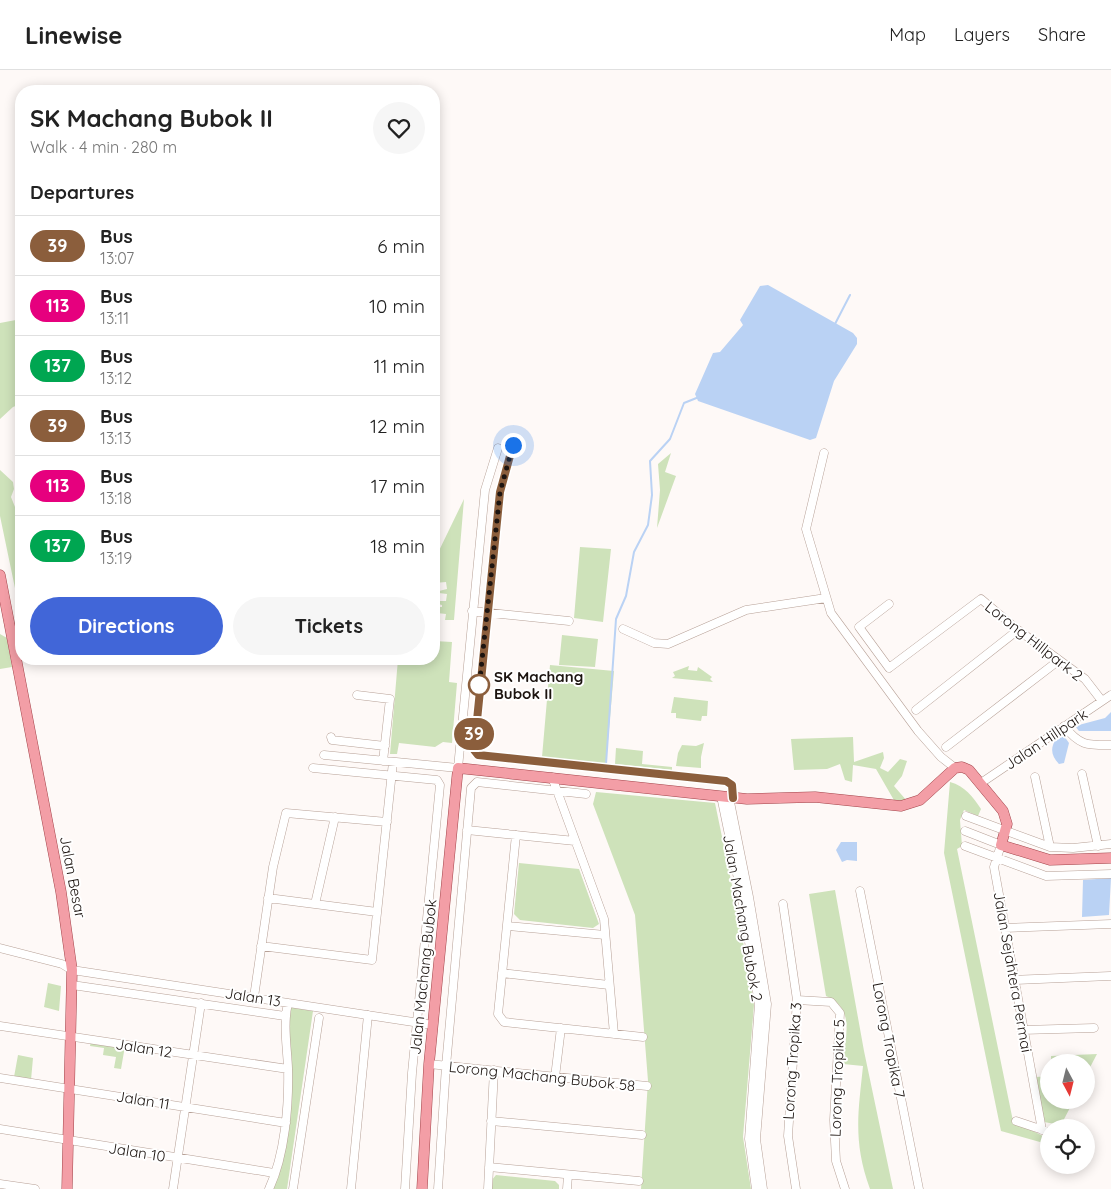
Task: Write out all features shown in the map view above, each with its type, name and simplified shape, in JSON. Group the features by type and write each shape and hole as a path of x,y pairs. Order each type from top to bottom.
{"main road":[{"name":"Jalan Besar","path":"0,575 15,653"},
{"name":"Jalan Besar","path":"17,665 65,913 72,970 67,1189"},
{"path":"458,768 760,800 815,797 907,806 926,796 955,768 966,768 981,783 1003,811 1007,824 1001,845 1050,860 1111,858"},
{"name":"Jalan Machang Bubok","path":"422,1189 438,1065 433,1025 458,768"}],"street":[{"path":"513,445 500,492 486,612 474,750 478,755 726,781 732,785 727,797"},
{"path":"324,755 458,768 485,490 498,448"},
{"path":"824,453 806,529 831,613 918,731 941,757 955,768"},
{"path":"623,629 654,643 668,644 746,610 826,598"},
{"name":"Lorong Hillpark 2","path":"890,604 859,627 889,668 981,599 1018,630 1085,679 1102,701"},
{"path":"472,611 569,621"},
{"path":"916,710 1018,630"},
{"path":"946,747 1058,660"},
{"path":"356,695 390,699 383,761"},
{"name":"Jalan Hillpark","path":"981,783 1111,695"},
{"path":"1064,726 1074,739 1080,743 1111,745"},
{"path":"331,737 332,740 385,746"},
{"path":"261,946 372,960 394,762"},
{"path":"581,780 583,767"},
{"path":"313,768 437,780 440,785 417,1023 405,1189"},
{"path":"634,786 636,772"},
{"path":"1082,774 1098,846"},
{"path":"552,777 604,919 614,1034"},
{"path":"1035,778 1050,847"},
{"name":"Jalan Machang Bubok","path":"438,1065 468,830 471,788 474,784 558,791"},
{"path":"558,791 586,794"},
{"name":"Jalan Machang Bubok 2","path":"727,797 759,1004 749,1140 756,1189"},
{"path":"254,997 273,867 286,813 387,822"},
{"path":"966,816 1050,847 1111,844"},
{"path":"315,904 335,818"},
{"path":"468,830 575,841"},
{"path":"965,831 1001,845"},
{"path":"516,835 498,1014 500,1019 504,1022 643,1037"},
{"name":"Jalan Machang Bubok 2","path":"734,843 767,1004 756,1139 763,1189"},
{"name":"Jalan Sejahtera Permai","path":"1001,845 994,867 1022,1030 1042,1119"},
{"path":"965,846 1046,876 1111,874"},
{"name":"Lorong Tropika 7","path":"860,891 919,1189"},
{"path":"268,898 377,912"},
{"name":"Lorong Tropika 3","path":"783,904 797,1000 788,1136 796,1189"},
{"path":"1004,928 1111,924"},
{"path":"507,926 605,935"},
{"name":"Jalan 13","path":"0,948 62,964 72,970 433,1025"},
{"path":"502,973 609,985"},
{"path":"1013,980 1110,976"},
{"path":"72,985 285,1016"},
{"name":"Lorong Tropika 5","path":"797,1000 830,1002 840,1012 834,1120 836,1161 844,1189"},
{"path":"173,1189 201,1003"},
{"path":"269,1189 286,1122 288,1069 285,1016 288,1003"},
{"path":"351,1189 368,1015"},
{"path":"293,1189 318,1018"},
{"name":"Jalan 12","path":"0,1026 288,1069"},
{"path":"555,1077 561,1028"},
{"path":"1022,1030 1094,1028"},
{"path":"438,1065 438,1189"},
{"name":"Lorong Machang Bubok 58","path":"438,1065 647,1086"},
{"path":"488,1189 494,1070"},
{"name":"Jalan 11","path":"0,1078 286,1122"},
{"path":"491,1121 642,1135"},
{"path":"1016,1121 1040,1129"},
{"name":"Jalan 10","path":"0,1130 274,1174"},
{"path":"489,1167 639,1181"},
{"path":"567,1189 568,1174"},
{"path":"614,1189 615,1179"},
{"path":"0,1184 35,1189"}],"green space":[{"path":"15,320 15,406 0,419 0,323"},
{"path":"671,453 665,472 676,476 657,528 660,490 658,464"},
{"path":"0,470 13,482 14,489 11,497 15,507 15,588 0,516"},
{"path":"464,499 454,620 445,620 446,614 440,613 442,605 440,604 440,601 446,601 447,594 440,593 440,591 447,589 446,582 440,582 440,549"},
{"path":"580,547 611,549 603,622 574,618"},
{"path":"0,634 7,638 12,667 0,669"},
{"path":"562,635 598,639 595,667 559,665"},
{"path":"440,641 452,642 449,682 457,683 452,743 443,742 435,747 399,743 397,754 390,754 397,665 440,665"},
{"path":"550,665 614,671 606,764 542,757"},
{"path":"689,666 688,670 697,671 698,667 712,677 710,679 713,682 672,678 675,676 673,672"},
{"path":"674,697 708,701 707,716 702,716 701,721 676,718 676,713 671,713"},
{"path":"853,737 854,762 883,752 884,758 880,768 888,772 900,759 907,761 902,776 894,786 907,801 895,802 876,769 853,765 852,782 845,780 840,764 827,769 794,770 791,739"},
{"path":"704,743 701,768 676,766 678,753 682,745 696,746"},
{"path":"616,748 643,751 642,764 672,767 672,770 615,764"},
{"path":"950,782 964,789 972,796 981,809 978,816 964,810 960,820 962,846 957,849 1013,1121 1040,1134 1040,1142 1001,1131 944,853"},
{"path":"596,792 715,803 739,919 754,1005 743,1137 751,1189 641,1189 648,1081 635,915 593,804"},
{"path":"519,863 579,869 599,924 593,928 520,920 514,914"},
{"path":"835,890 864,1051 893,1189 870,1189 861,1157 858,1128 863,1066 843,1064 846,1034 845,1016 842,1008 826,996 809,894"},
{"path":"48,983 61,986 59,1011 44,1007"},
{"path":"290,1007 313,1011 287,1189 272,1189 292,1088 292,1060 286,1028"},
{"path":"91,1040 125,1046 121,1069 114,1068 116,1057 103,1055 104,1048 90,1046"},
{"path":"18,1055 33,1058 31,1080 14,1077"},
{"path":"1036,1077 1040,1077 1040,1100"},
{"path":"1042,1109 1069,1109 1064,1119 1043,1119"},
{"path":"496,1175 555,1181 559,1185 559,1189 491,1189 491,1181"}],"water":[{"path":"768,285 853,333 857,338 857,344 834,381 816,438 810,440 698,401 695,394 713,353 720,352 743,325 740,320 760,286"},
{"path":"1111,712 1111,731 1079,731 1075,726 1105,718"},
{"path":"1064,736 1069,743 1064,763 1059,764 1054,758 1052,749 1056,739"},
{"path":"841,842 857,842 857,861 847,860 842,862 836,850"},
{"path":"1111,878 1109,915 1082,917 1083,880"}],"waterway":[{"path":"835,324 850,295"},
{"path":"606,764 616,619 626,596 634,552 648,525 652,495 650,461 670,439 684,403 699,397"}],"bus line":[{"name":"39","path":"513,445 500,492 486,612 473,743 474,750 478,755 726,781 732,785 733,798"}],"place":[{"name":"SK Machang Bubok II","path":"479,685"}],"route":[{"path":"479,685 479,688 500,492 513,445"}]}
